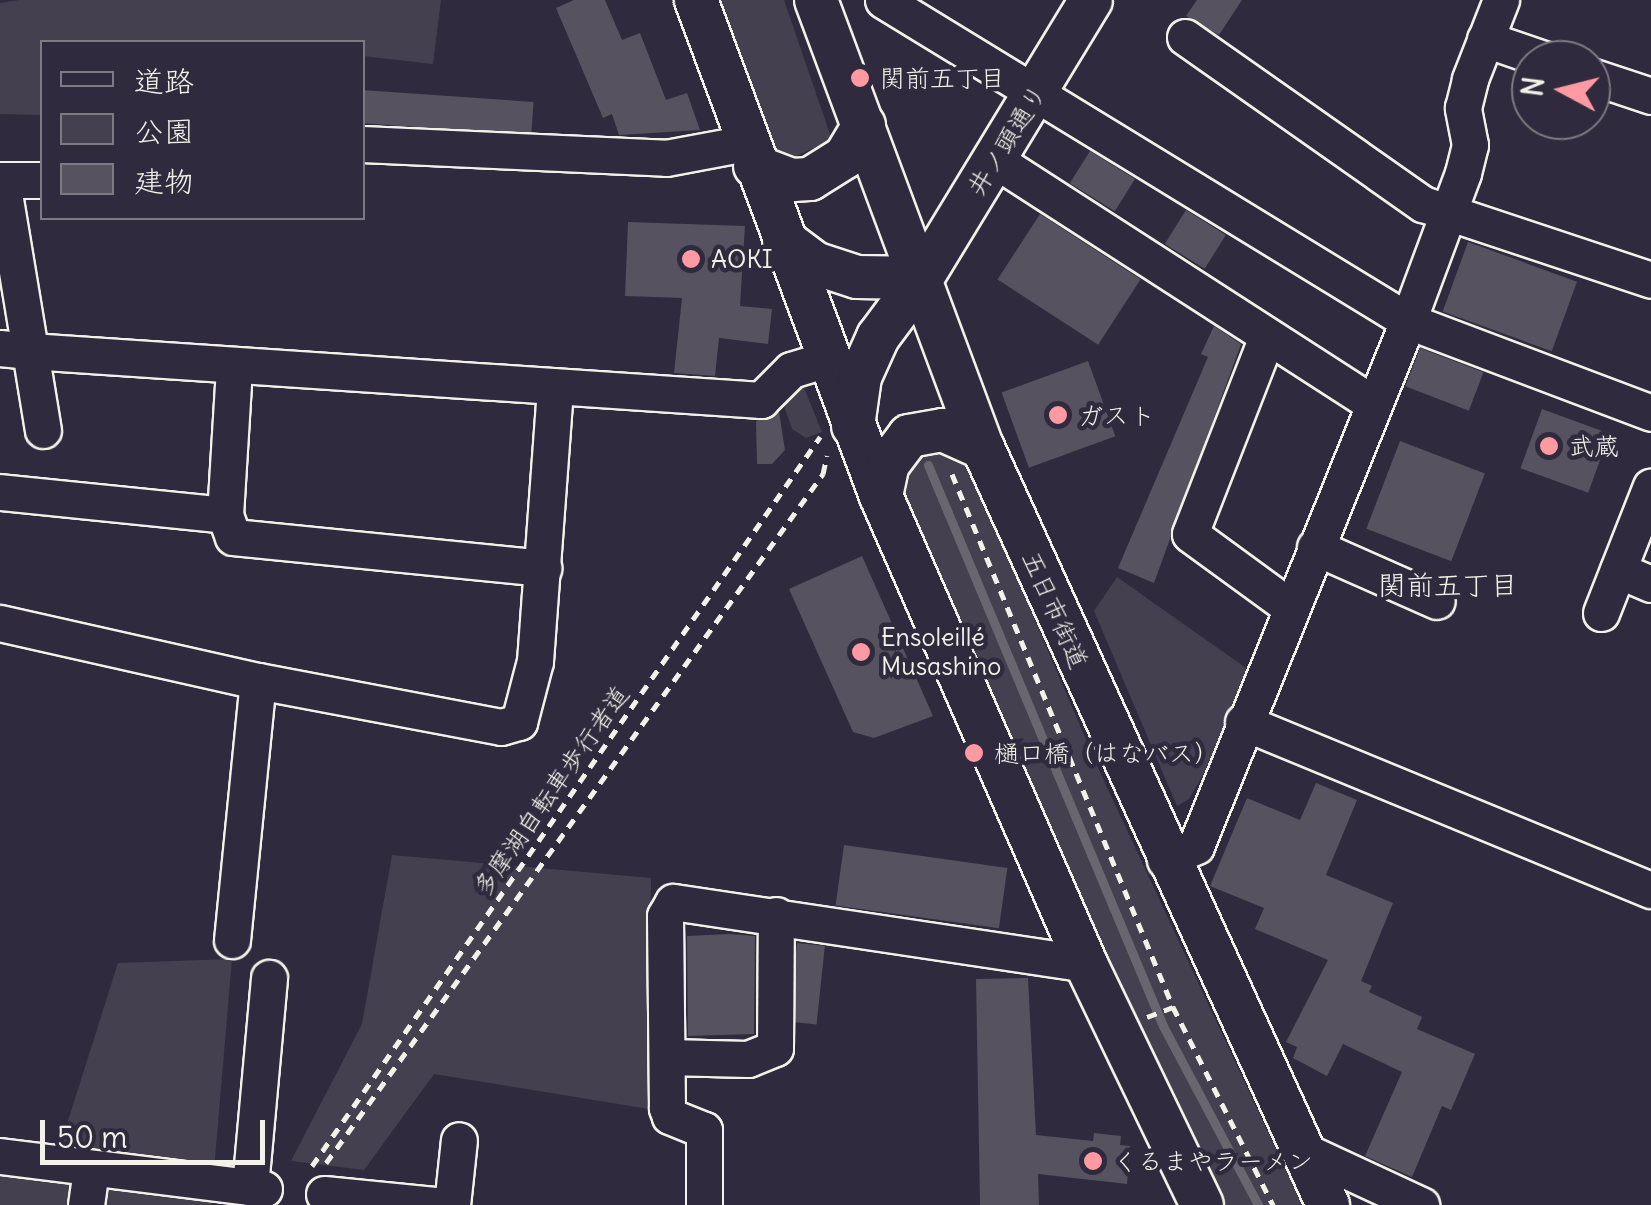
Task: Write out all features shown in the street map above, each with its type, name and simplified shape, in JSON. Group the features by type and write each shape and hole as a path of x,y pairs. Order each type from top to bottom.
{"main road":[{"path":"696,0 881,496 1086,964 1202,1205"},
{"name":"五日市街道","path":"816,0 983,448 1165,860 1328,1205"},
{"name":"井ノ頭通り","path":"840,393 860,376 878,337 922,278 1091,0"},
{"path":"751,155 810,179 845,157 864,125"},
{"path":"784,240 814,263 857,278 922,278"},
{"path":"881,496 900,446 934,430 983,448"}],"street":[{"path":"883,0 1408,320 1651,413"},
{"path":"1165,860 1196,846 1408,320 1470,145 1464,108 1470,78 1501,0"},
{"path":"1184,38 1423,204 1651,280"},
{"path":"1485,39 1511,48"},
{"path":"1611,83 1651,96"},
{"path":"365,144 666,158 751,155"},
{"path":"995,160 1266,340 1374,404"},
{"path":"40,180 1,181 15,350 43,430"},
{"path":"1266,340 1190,534 1290,607"},
{"path":"15,350 234,368 761,400 790,370 840,393"},
{"path":"234,368 225,515 233,537 543,568"},
{"path":"0,623 258,682 501,727 520,722 535,661 555,386"},
{"path":"1601,613 1651,486"},
{"path":"0,492 225,515"},
{"path":"1315,547 1437,602"},
{"path":"1618,570 1651,584"},
{"path":"232,940 258,682"},
{"path":"1243,722 1651,890"},
{"path":"704,1205 704,1130 670,1116 667,908 678,900 1086,964"},
{"path":"667,1057 748,1058 775,1048 776,915"},
{"path":"0,1156 257,1188 269,978"},
{"path":"452,1205 459,1140"},
{"path":"1298,1148 1422,1205"},
{"path":"86,1205 90,1168"},
{"path":"315,1182 434,1205"}],"path":[{"path":"315,1182 823,474 840,393"},
{"name":"多摩湖自転車歩行者道","path":"315,1182 810,458 840,393"},
{"path":"934,430 1173,1007 1273,1205"},
{"path":"1150,1016 1173,1007"}],"green space":[{"path":"441,0 433,64 365,56 365,40 40,40 40,115 0,114 0,3"},
{"path":"714,0 784,0 832,140 796,156 766,147"},
{"path":"802,383 822,432 806,438 792,429 781,397"},
{"path":"932,449 969,465 1098,768 1302,1205 1225,1205 1015,756 905,497 900,480 913,454"},
{"path":"1117,577 1246,668 1234,721 1189,799 1177,806 1094,611"},
{"path":"392,855 651,878 649,1109 434,1074 364,1170 291,1161 362,1024"},
{"path":"232,959 211,1205 0,1205 0,1166 60,1146 118,963"}],"building":[{"path":"574,0 605,0 622,40 640,33 666,100 687,93 700,130 619,135 612,114 603,118 556,8"},
{"path":"1197,0 1242,0 1219,35 1186,16"},
{"path":"365,90 534,102 531,135 365,123"},
{"path":"1090,151 1135,179 1115,211 1070,183"},
{"path":"1186,210 1226,235 1205,269 1165,244"},
{"path":"1040,214 1141,279 1098,345 998,279"},
{"path":"628,222 745,226 740,306 772,309 768,344 719,338 715,376 674,373 682,298 625,296"},
{"path":"1468,242 1577,282 1552,351 1443,312"},
{"path":"1214,326 1241,344 1154,583 1118,568 1208,357 1201,354"},
{"path":"1420,348 1483,372 1469,411 1405,386"},
{"path":"1088,361 1115,436 1029,468 1002,392"},
{"path":"1542,409 1610,434 1588,493 1520,468"},
{"path":"779,412 785,450 772,464 757,464 756,421"},
{"path":"1400,441 1485,474 1451,561 1366,529"},
{"name":"Ensoleillé Musashino","path":"862,556 933,716 874,738 853,732 789,589"},
{"path":"1316,783 1357,800 1326,875 1393,903 1361,981 1372,986 1369,992 1422,1017 1417,1029 1475,1054 1451,1110 1442,1106 1412,1177 1365,1156 1402,1072 1343,1044 1327,1076 1293,1058 1297,1047 1286,1042 1328,960 1255,929 1264,908 1210,886 1247,798 1300,820"},
{"path":"844,845 1007,868 999,928 836,905"},
{"path":"687,936 755,936 754,1034 688,1036"},
{"path":"797,943 825,946 817,1024 789,1022"},
{"path":"1028,978 1036,1135 1093,1141 1094,1133 1121,1136 1120,1145 1130,1146 1127,1184 1038,1174 1039,1205 980,1205 976,979"}],"waterway":[{"path":"928,465 1163,1026 1258,1205"}],"place":[{"name":"関前五丁目","path":"860,78"},
{"name":"AOKI","path":"691,259"},
{"name":"ガスト","path":"1058,415"},
{"name":"武蔵","path":"1549,446"},
{"name":"Ensoleillé Musashino","path":"861,652"},
{"name":"樋口橋（はなバス）","path":"974,753"},
{"name":"くるまやラーメン","path":"1093,1161"}],"district":[{"name":"関前五丁目","path":"1448,585"}]}
